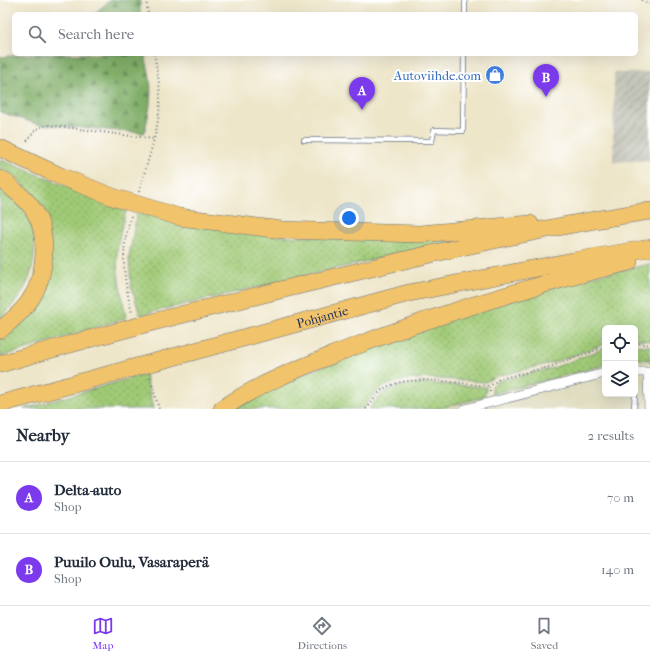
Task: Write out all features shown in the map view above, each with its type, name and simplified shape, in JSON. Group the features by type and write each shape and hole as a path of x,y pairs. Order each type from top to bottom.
{"highway":[{"path":"0,148 60,176 113,197 179,217 282,230 420,234 607,217 650,211"},
{"path":"0,179 22,196 35,212 41,228 44,247 42,266 37,287 30,301 0,330"},
{"path":"0,364 106,333 251,296 415,258 607,217"},
{"name":"Pohjantie","path":"0,404 409,293 573,261 650,248"},
{"path":"222,409 262,386 299,368 404,328 568,277 650,257"}],"street":[{"path":"638,372 648,372 649,409"},
{"path":"465,409 479,407 490,402 602,374"}],"lane":[{"path":"464,12 465,0"},
{"path":"304,140 432,141 434,130 464,131 464,56"},
{"path":"634,409 635,397"}],"path":[{"path":"146,0 148,12"},
{"path":"642,0 650,4"},
{"path":"137,196 154,139 160,101 158,72 154,56"},
{"path":"27,141 35,130 41,126 49,125 154,139"},
{"path":"132,214 123,258 126,287 132,315"},
{"path":"638,343 650,345"},
{"path":"366,409 376,395 386,387 405,382 424,380 490,386 499,379 552,366 602,348"},
{"path":"150,375 159,409"},
{"path":"490,386 490,402"}],"shaded area":[{"path":"650,72 650,160 613,162 614,73"},
{"path":"638,355 650,358 650,409 428,409 602,363 602,397 638,397"}],"green space":[{"path":"110,0 140,0 140,12 96,12"},
{"path":"145,56 151,83 151,93 149,113 144,133 37,124 0,112 0,57"},
{"path":"0,159 126,211 117,251 117,265 126,318 0,357 0,338 28,312 46,221 33,195 12,174 0,169"},
{"path":"0,187 17,201 26,213 34,236 34,249 31,274 26,286 18,299 0,319"},
{"path":"137,213 280,236 461,239 140,315 131,285 129,257"},
{"path":"650,264 650,341 638,339 638,325 602,325 602,345 552,363 497,376 485,382 425,378 405,380 385,386 374,394 363,409 231,409 263,391 405,332 570,281"},
{"path":"638,345 650,346 650,360 638,358"},
{"path":"602,349 602,366 492,394 492,386 498,381 553,368"},
{"path":"145,374 153,409 24,409"},
{"path":"424,383 486,387 486,391 483,397 436,409 369,409 375,401 393,388"}],"place":[{"name":"Autoviihde.com","path":"495,75"},
{"name":"Puuilo Oulu, Vasaraperä","path":"546,97"},
{"name":"Delta-auto","path":"362,110"}]}
